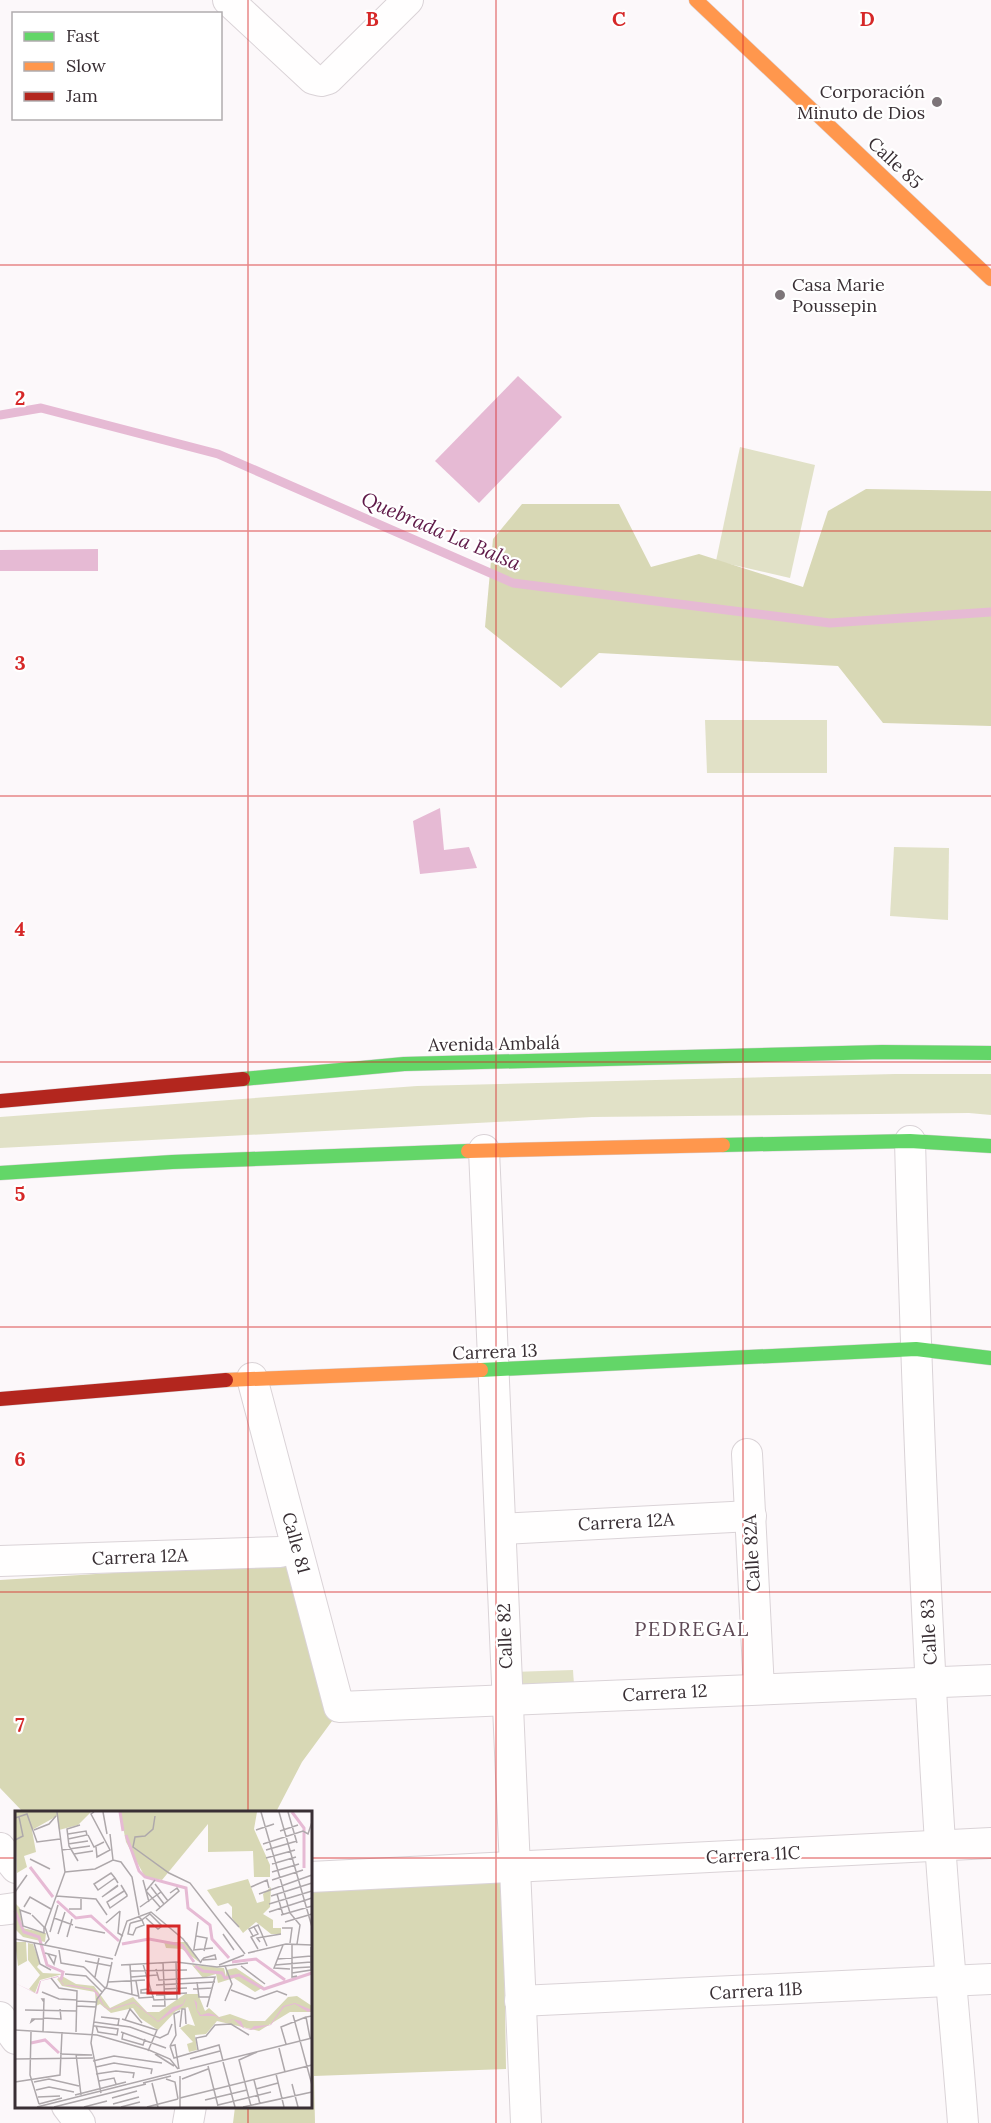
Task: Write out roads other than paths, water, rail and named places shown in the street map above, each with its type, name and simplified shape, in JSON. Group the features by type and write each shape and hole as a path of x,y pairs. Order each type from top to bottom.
{"main road":[{"name":"Calle 85","path":"696,0 991,279"},
{"name":"Avenida Ambalá","path":"0,1101 404,1064 882,1052 991,1053"},
{"path":"0,1173 184,1162 484,1150 910,1141 991,1146"},
{"name":"Carrera 13","path":"0,1399 252,1378 494,1370 916,1349 991,1358"}],"street":[{"path":"228,0 313,79 321,81 328,79 408,0"},
{"name":"Calle 83","path":"910,1141 916,1349 931,1683 940,1845 963,2123"},
{"name":"Calle 82","path":"484,1150 526,2123"},
{"name":"Calle 81","path":"252,1378 339,1707"},
{"name":"Calle 82A","path":"747,1454 759,1689"},
{"name":"Carrera 12A","path":"501,1529 751,1516"},
{"name":"Carrera 12A","path":"0,1562 280,1552"},
{"name":"Carrera 12","path":"339,1707 991,1680"},
{"name":"Carrera 11C","path":"312,1877 991,1843"},
{"path":"0,1848 15,1867"},
{"path":"0,1910 15,1908"},
{"name":"Carrera 11B","path":"520,2001 991,1979"},
{"path":"0,2017 15,2038"},
{"path":"69,2108 80,2123"},
{"path":"188,2123 191,2108"}],"waterway":[{"name":"Quebrada La Balsa","path":"0,415 41,408 218,454 513,583 830,623 991,612"}],"place":[{"name":"Corporación Minuto de Dios","path":"937,102"},
{"name":"Casa Marie Poussepin","path":"780,295"}],"district":[{"name":"PEDREGAL","path":"692,1629"}]}
